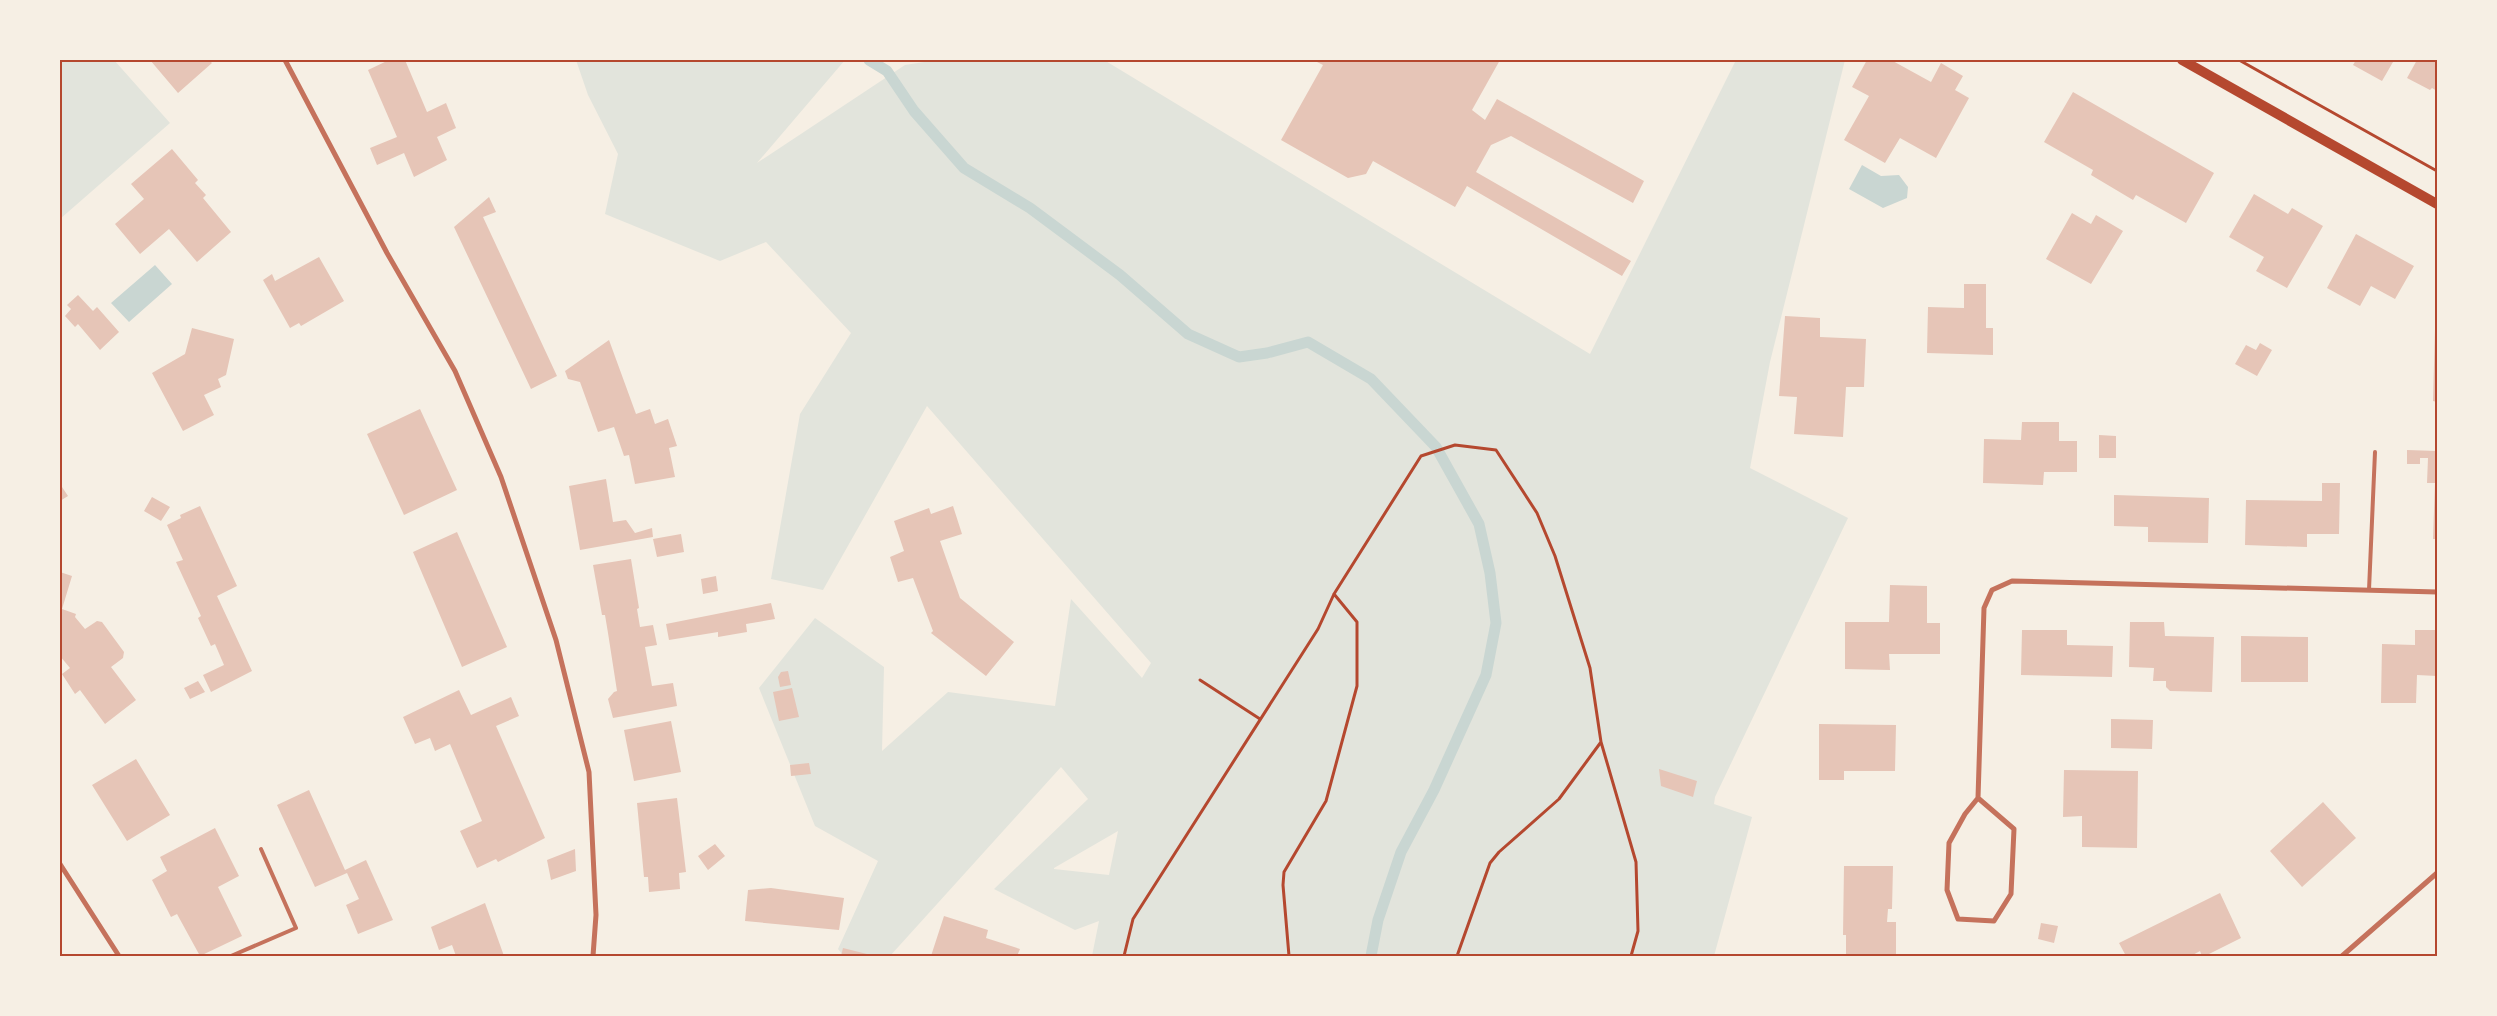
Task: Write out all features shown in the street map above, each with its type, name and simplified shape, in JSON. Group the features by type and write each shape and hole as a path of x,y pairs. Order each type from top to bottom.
{"main road":[{"path":"2182,60 2437,204"}],"street":[{"path":"285,60 387,253 455,370 501,477 556,640 589,772 596,914 593,956"},
{"path":"1978,798 2014,829 2011,894 1994,922 1958,919 1947,890 1949,843 1965,814 1978,798 1984,608 1992,590 2012,581 2437,592"},
{"path":"60,864 119,956"},
{"path":"2342,956 2437,872"}],"lane":[{"path":"2369,590 2375,452"},
{"path":"231,956 296,928 260,849"}],"path":[{"path":"2239,60 2437,171"},
{"path":"1124,956 1133,919 1318,629 1334,594 1421,456 1454,445 1496,450 1537,513 1555,556 1590,668 1601,742 1636,862 1638,931 1631,956"},
{"path":"1289,956 1283,885 1284,872 1326,801 1357,686 1357,622 1334,594"},
{"path":"1200,680 1260,719"},
{"path":"1457,956 1490,863 1499,852 1559,799 1601,742"}],"shaded area":[{"path":"60,60 114,60 170,123 60,219"},
{"path":"576,60 845,60 757,163 905,65 937,60 1104,60 1590,354 1736,60 1845,60 1770,362 1750,468 1848,518 1715,797 1714,804 1752,817 1714,956 1092,956 1099,921 1075,930 994,889 1088,799 1061,767 890,956 844,956 838,949 878,861 815,826 759,688 815,618 884,667 882,751 948,692 1055,706 1071,599 1142,678 1151,663 927,406 823,590 771,579 800,414 851,333 766,242 720,261 605,214 618,154 588,95","holes":["1118,831 1109,875 1054,869 1054,868"]},
{"path":"1862,165 1881,176 1899,175 1908,187 1907,198 1883,208 1849,189"},
{"path":"155,265 172,284 129,322 111,303"}],"building":[{"path":"150,60 209,60 212,63 178,93"},
{"path":"389,60 405,60 427,112 446,103 456,128 437,137 447,160 414,177 404,153 377,165 370,148 397,137 368,70"},
{"path":"1313,60 1500,60 1472,110 1485,120 1497,99 1644,181 1633,203 1511,136 1491,145 1476,172 1631,261 1622,276 1467,186 1455,207 1373,161 1366,174 1348,178 1281,140 1323,65"},
{"path":"1867,60 1891,60 1931,82 1941,63 1963,76 1955,90 1969,98 1936,158 1900,138 1885,163 1844,140 1869,96 1852,87"},
{"path":"2356,60 2390,60 2393,62 2382,81 2353,65"},
{"path":"2417,60 2437,60 2437,91 2432,88 2430,90 2407,78"},
{"path":"2073,92 2214,173 2186,223 2136,195 2133,200 2091,175 2093,170 2044,142"},
{"path":"172,149 198,180 195,183 206,195 203,198 231,232 197,262 169,229 140,254 115,224 144,199 131,184"},
{"path":"2254,194 2288,214 2292,208 2323,226 2287,288 2256,271 2264,257 2229,237"},
{"path":"489,197 496,212 483,217 557,376 531,389 454,227"},
{"path":"2072,213 2091,224 2096,215 2123,231 2091,284 2046,259"},
{"path":"2356,234 2414,266 2395,299 2371,286 2360,306 2327,288"},
{"path":"319,257 344,301 301,326 299,323 290,328 263,280 272,274 275,281"},
{"path":"1964,284 1986,284 1986,328 1993,328 1993,355 1927,353 1928,307 1964,308"},
{"path":"78,295 93,311 97,307 119,332 100,350 78,324 75,327 65,316 71,309 67,305"},
{"path":"1785,316 1820,318 1820,337 1866,339 1864,387 1846,387 1843,437 1794,434 1797,397 1779,396"},
{"path":"192,328 234,339 226,375 218,379 221,387 204,395 214,415 183,431 152,373 185,354"},
{"path":"2435,329 2437,329 2437,402 2433,401"},
{"path":"609,340 636,414 650,409 655,424 668,419 677,446 669,448 675,477 635,484 629,455 624,456 614,427 598,432 580,382 568,379 565,371"},
{"path":"2260,343 2272,350 2257,376 2235,364 2246,345 2256,350"},
{"path":"420,409 457,490 404,515 367,434"},
{"path":"2022,422 2059,422 2059,441 2077,441 2077,472 2044,472 2043,485 1983,483 1984,439 2021,440"},
{"path":"2099,435 2116,436 2116,458 2099,458"},
{"path":"2407,450 2437,451 2437,539 2433,539 2435,483 2427,483 2428,458 2420,458 2420,464 2407,464"},
{"path":"606,479 613,522 626,520 635,533 652,528 653,537 580,550 569,486"},
{"path":"2322,483 2340,483 2339,534 2307,534 2307,547 2245,545 2246,500 2322,501"},
{"path":"60,484 68,496 60,501"},
{"path":"2114,495 2209,498 2208,543 2148,542 2148,527 2114,526"},
{"path":"152,497 170,507 161,521 144,511"},
{"path":"200,506 237,586 217,596 252,671 211,692 203,675 224,665 215,644 211,646 198,618 201,616 176,562 183,560 167,525 181,518 180,515"},
{"path":"953,506 962,534 940,541 960,598 1014,642 986,676 931,633 933,631 913,578 898,582 890,557 904,551 894,521 929,508 931,514"},
{"path":"457,532 507,647 462,667 413,552"},
{"path":"681,534 684,552 657,557 653,539"},
{"path":"631,559 639,608 637,609 640,627 653,625 657,645 645,647 652,686 673,683 677,706 613,718 608,699 617,691 605,615 602,615 593,565"},
{"path":"60,572 72,576 62,609 76,614 75,617 85,629 97,621 102,622 124,652 123,658 111,667 136,700 105,724 80,690 75,694 62,674 70,668 60,656"},
{"path":"716,576 718,591 703,594 701,579"},
{"path":"1890,585 1927,586 1927,623 1940,623 1940,654 1889,654 1890,670 1845,669 1845,622 1889,622"},
{"path":"771,603 775,619 746,624 747,632 718,637 718,632 669,640 666,624"},
{"path":"2130,622 2164,622 2165,636 2214,637 2212,692 2170,691 2166,687 2166,681 2153,681 2154,668 2129,667"},
{"path":"2022,630 2067,630 2067,645 2113,646 2112,677 2021,675"},
{"path":"2415,630 2437,630 2437,676 2417,675 2416,703 2381,703 2382,644 2415,645"},
{"path":"2241,636 2308,637 2308,682 2241,682"},
{"path":"788,671 791,685 780,687 778,677 781,672"},
{"path":"198,681 205,692 190,699 184,688"},
{"path":"792,688 799,717 779,721 773,692"},
{"path":"459,690 471,715 511,697 519,716 496,726 545,838 498,862 496,859 477,868 460,831 482,821 450,744 435,751 430,738 415,744 403,717"},
{"path":"2111,719 2153,720 2152,749 2111,748"},
{"path":"671,721 681,772 634,781 624,730"},
{"path":"1819,724 1896,725 1895,771 1844,771 1844,780 1819,780"},
{"path":"136,759 170,815 127,841 92,785"},
{"path":"809,763 811,774 791,776 790,765"},
{"path":"1659,769 1697,781 1693,797 1661,786"},
{"path":"2064,770 2138,771 2137,848 2082,847 2082,816 2063,817"},
{"path":"309,790 345,870 366,860 393,920 358,934 346,905 359,899 347,873 315,887 277,805"},
{"path":"677,798 686,872 679,873 680,889 649,892 648,877 644,877 637,803"},
{"path":"2323,802 2356,838 2302,887 2270,851"},
{"path":"215,828 239,876 218,887 242,936 200,956 177,914 171,917 152,880 167,871 160,857"},
{"path":"715,844 725,856 708,870 698,856"},
{"path":"575,849 576,871 551,880 547,860"},
{"path":"1844,866 1893,866 1892,909 1888,909 1887,922 1896,922 1896,956 1846,956 1846,935 1843,935"},
{"path":"771,888 844,898 839,930 745,921 748,890"},
{"path":"2220,893 2241,938 2205,956 2202,956 2200,951 2191,956 2126,956 2119,943"},
{"path":"485,903 504,956 456,956 452,945 439,950 431,927"},
{"path":"944,916 988,930 986,938 1020,949 1017,956 931,956"},
{"path":"2041,923 2058,926 2054,943 2038,939"},
{"path":"843,948 871,955 871,956 841,956"}],"waterway":[{"path":"869,60 887,71 914,111 964,168 1030,208 1120,275 1188,334 1239,357 1267,353 1308,342 1371,379 1436,447 1479,524 1490,573 1496,623 1486,675 1434,790 1401,852 1378,920 1371,956"}]}
